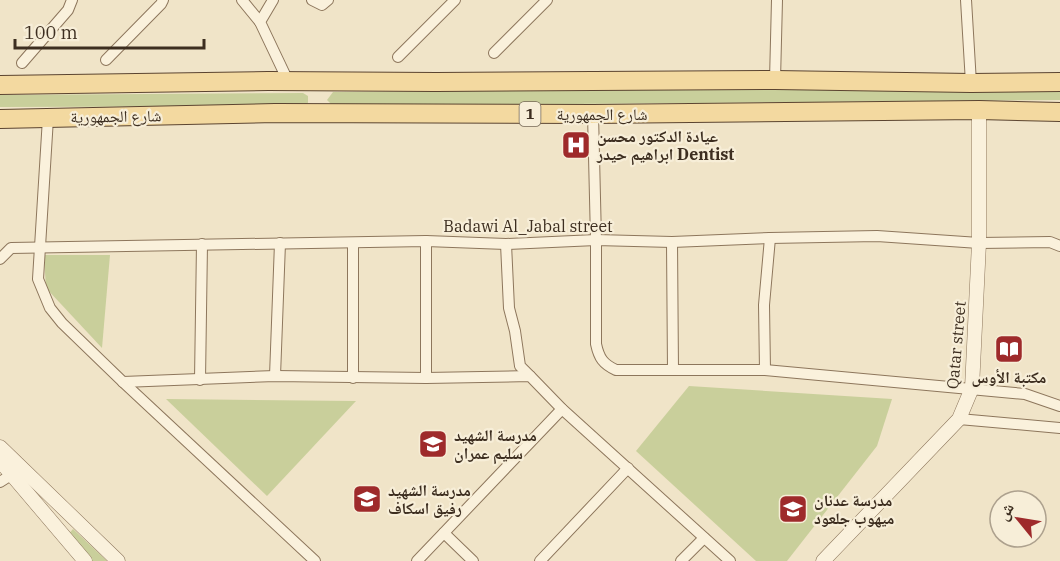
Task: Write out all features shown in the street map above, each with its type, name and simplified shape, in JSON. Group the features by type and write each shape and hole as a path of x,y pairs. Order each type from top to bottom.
{"main road":[{"name":"شارع الجمهورية","path":"0,85 288,81 1060,82"},
{"name":"شارع الجمهورية","path":"0,119 275,113 593,114 980,110 1060,112"}],"street":[{"path":"22,63 68,10 72,0"},
{"path":"106,60 163,0"},
{"path":"242,0 260,22 288,81"},
{"path":"260,22 273,0"},
{"path":"312,0 322,5 328,0"},
{"path":"398,57 455,0"},
{"path":"494,53 547,0"},
{"path":"775,80 777,0"},
{"path":"966,0 971,83"},
{"name":"Qatar street","path":"823,561 959,419 972,388 979,243 980,110"},
{"path":"593,114 596,344 599,358 607,366 616,370 765,370 972,388 1025,394 1060,406"},
{"path":"48,118 38,279 50,308 123,382 315,561"},
{"name":"Badawi Al_Jabal street","path":"0,259 12,248 280,243 507,244 596,240 672,242 877,236 979,243 1050,242 1060,246"},
{"path":"765,370 764,305 770,238"},
{"path":"426,242 426,378"},
{"path":"672,242 673,370"},
{"path":"275,376 280,243"},
{"path":"353,243 353,378"},
{"path":"200,380 202,244"},
{"path":"507,244 509,308 520,366 562,409 730,561"},
{"path":"123,382 275,376 353,378 530,376"},
{"path":"417,561 562,409"},
{"path":"959,419 1060,428"},
{"path":"0,447 118,561"},
{"path":"0,461 6,478 80,559"},
{"path":"540,561 628,468"},
{"path":"444,533 473,561"},
{"path":"681,561 704,538"}],"green space":[{"path":"1060,86 1060,100 333,106 327,100 333,92"},
{"path":"303,93 308,96 308,103 303,106 0,107 0,95"},
{"path":"44,255 110,255 102,348 46,288"},
{"path":"689,386 892,399 877,446 787,561 756,561 636,451"},
{"path":"166,399 356,401 267,496"},
{"path":"73,529 107,561 91,561 67,536"}],"place":[{"name":"عيادة الدكتور محسن ابراهيم حيدر Dentist","path":"576,145"},
{"name":"مكتبة الأوس","path":"1009,349"},
{"name":"مدرسة الشهيد سليم عمران","path":"433,444"},
{"name":"مدرسة الشهيد رفيق اسكاف","path":"367,499"},
{"name":"مدرسة عدنان ميهوب جلعود","path":"793,509"}]}
